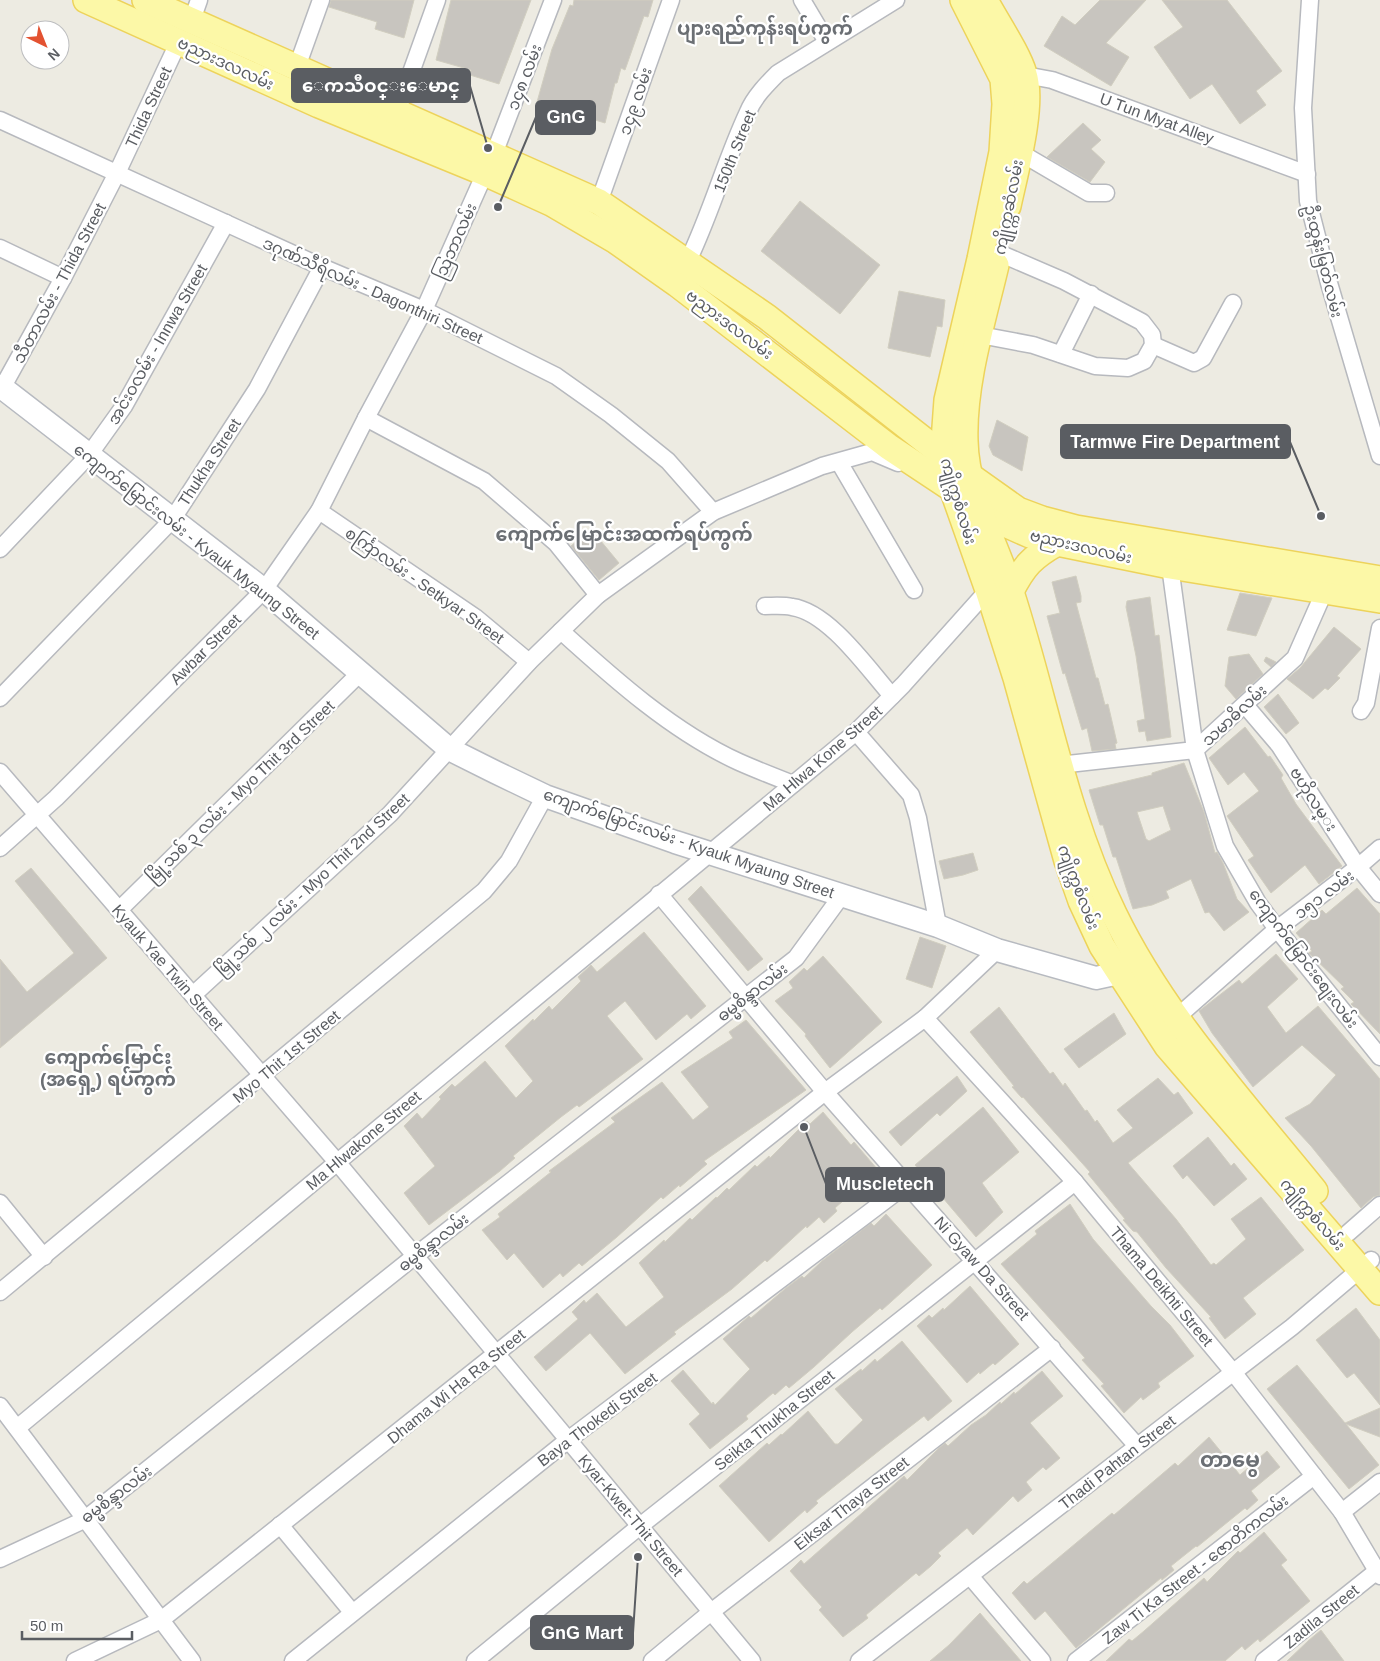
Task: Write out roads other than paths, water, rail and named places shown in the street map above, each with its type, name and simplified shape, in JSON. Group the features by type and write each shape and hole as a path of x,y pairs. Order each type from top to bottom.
{"main road":[{"name":"ဗညားဒလလမ်း","path":"86,0 389,135 490,163 599,202 767,317 943,455"},
{"name":"ဗညားဒလလမ်း","path":"145,0 195,10 296,67 398,111 490,163 551,203 616,241 677,284 888,447 1018,510 1042,519 1185,561"},
{"name":"ကျိုက္ကဆံလမ်း","path":"963,0 1026,97 1019,152 980,335 965,422"},
{"name":"ကျိုက္ကဆံလမ်း","path":"947,400 980,259 1002,152 1005,104 1014,77 985,0"},
{"path":"900,421 922,419 935,413 947,400"},
{"name":"ကျိုက္ကစံလမ်း","path":"947,400 943,455 961,483 1000,591 1059,765 1070,804 1113,912 1129,968 1167,1046 1370,1266"},
{"name":"ကျိုက္ကစံလမ်း","path":"961,483 965,422"},
{"name":"ဗညားဒလလမ်း","path":"961,483 979,507 1014,528 1057,543 1327,580 1380,579"},
{"name":"ကျိုက္ကစံလမ်း","path":"979,507 1078,893 1102,946 1129,968 1176,1018 1348,1232 1370,1266 1380,1292"},
{"path":"1000,591 1038,553 1057,543"},
{"name":"ဗညားဒလလမ်း","path":"1327,580 1380,600"}],"street":[{"path":"296,67 321,0"},
{"path":"389,135 437,0"},
{"name":"၁၄၈ လမ်း","path":"490,163 553,0"},
{"name":"၁၄၉ လမ်း","path":"599,202 671,0"},
{"path":"802,0 827,42"},
{"name":"150th Street","path":"687,263 700,237 748,111 765,86 778,73 827,42 878,5 896,0"},
{"name":"ဦးထွန်းမြတ်လမ်း","path":"1310,0 1303,108 1308,201 1317,240 1380,456"},
{"name":"Thida Street","path":"117,173 179,41"},
{"name":"U Tun Myat Alley","path":"1014,77 1052,80 1307,174"},
{"name":"ဒဂုဏ်သီရိလမ်း - Dagonthiri Street","path":"0,120 322,267 424,310 556,376 604,409 668,461 713,512"},
{"path":"1019,152 1090,193 1106,192"},
{"name":"ဩဘာလမ်း","path":"424,310 490,163"},
{"name":"သီတာလမ်း - Thida Street","path":"1,389 64,278 117,173"},
{"name":"အင်းဝလမ်း - Innwa Street","path":"0,549 89,455 124,406 226,223"},
{"path":"0,248 64,278"},
{"path":"980,335 1033,345 1095,366 1128,368 1144,361 1152,345 1152,335 1142,322 1091,294 999,253"},
{"name":"Thukha Street","path":"0,698 172,520 257,389 322,267"},
{"path":"1061,354 1091,294"},
{"path":"1152,345 1194,363 1202,358 1233,303"},
{"name":"Awbar Street","path":"0,848 37,815 264,590 319,511 424,310"},
{"name":"ကျောက်မြောင်းလမ်း - Kyauk Myaung Street","path":"1,389 264,590 449,749 545,796 711,853 938,926 997,950 1096,978 1129,968"},
{"path":"366,418 484,481 556,543 598,595"},
{"name":"မြို့သစ် ၂ လမ်း - Myo Thit 2nd Street","path":"193,995 390,814 529,662 598,595 713,512 822,466 872,452 961,483"},
{"path":"839,462 914,590"},
{"name":"စင်္ကြာလမ်း - Setkyar Street","path":"319,511 476,617 529,662"},
{"name":"ကျောက်မြောင်းစျေးလမ်း","path":"1185,561 1195,750 1225,846 1258,903 1277,929 1380,1057"},
{"name":"သမာဓိလမ်း","path":"1059,765 1195,750 1295,658 1327,580"},
{"name":"Ma Hlwa Kone Street","path":"711,853 856,732 1000,591"},
{"path":"765,606 793,607 816,616 841,638 892,696"},
{"path":"1361,711 1366,703 1380,628"},
{"path":"561,631 641,700 696,738 738,762 793,784"},
{"name":"မြို့သစ် ၃ လမ်း - Myo Thit 3rd Street","path":"119,910 360,673"},
{"name":"ဗဟိုလမ္း","path":"1245,706 1279,745 1358,867 1380,894"},
{"path":"856,732 911,795 938,926"},
{"name":"Kyauk Yae Twin Street","path":"0,772 337,1162"},
{"name":"Myo Thit 1st Street","path":"0,1292 484,891 508,861 545,796"},
{"name":"၁၅၁ လမ်း","path":"1176,1018 1277,929 1380,848"},
{"name":"Ma Hlwakone Street","path":"10,1427 337,1162 659,894 711,853"},
{"name":"Ni Gyaw Da Street","path":"659,894 825,1092 1137,1446"},
{"name":"ဓမ္မစိန္ဒာလမ်း","path":"0,1559 84,1520 415,1256 796,958 842,895"},
{"name":"Dhama Wi Ha Ra Street","path":"75,1661 161,1620 825,1092 925,1018 997,950"},
{"name":"Thama Deikhti Street","path":"925,1018 1075,1182 1233,1372 1342,1512 1379,1573"},
{"name":"Kyar-Kwet-Thit Street","path":"337,1162 752,1661"},
{"name":"Seikta Thukha Street","path":"475,1661 640,1526 1075,1182"},
{"name":"Baya Thokedi Street","path":"294,1661 352,1612 568,1440 907,1184"},
{"path":"0,1203 44,1257"},
{"path":"1348,1232 1380,1206"},
{"name":"Thadi Pahtan Street","path":"859,1661 1370,1266"},
{"name":"Eiksar Thaya Street","path":"652,1661 711,1612 1052,1348"},
{"path":"0,1406 10,1427 192,1661"},
{"name":"Zaw Ti Ka Street - ဇောတိကလမ်း","path":"1076,1661 1314,1476"},
{"path":"1342,1512 1380,1482"},
{"path":"280,1525 352,1612"},
{"name":"Zadila Street","path":"1264,1661 1379,1573"},
{"path":"970,1576 1042,1661"}],"place":[{"name":"ေကသီဝင္းေမာင္","path":"488,148"},
{"name":"GnG","path":"498,207"},
{"name":"Tarmwe Fire Department","path":"1321,516"},
{"name":"Muscletech","path":"804,1127"},
{"name":"GnG Mart","path":"638,1557"}],"district":[{"name":"ပျားရည်ကုန်းရပ်ကွက်","path":"765,28"},
{"name":"ကျောက်မြောင်းအထက်ရပ်ကွက်","path":"624,534"},
{"name":"ကျောက်မြောင်း (အရှေ့) ရပ်ကွက်","path":"108,1068"},
{"name":"တာမွေ","path":"1230,1460"}]}
